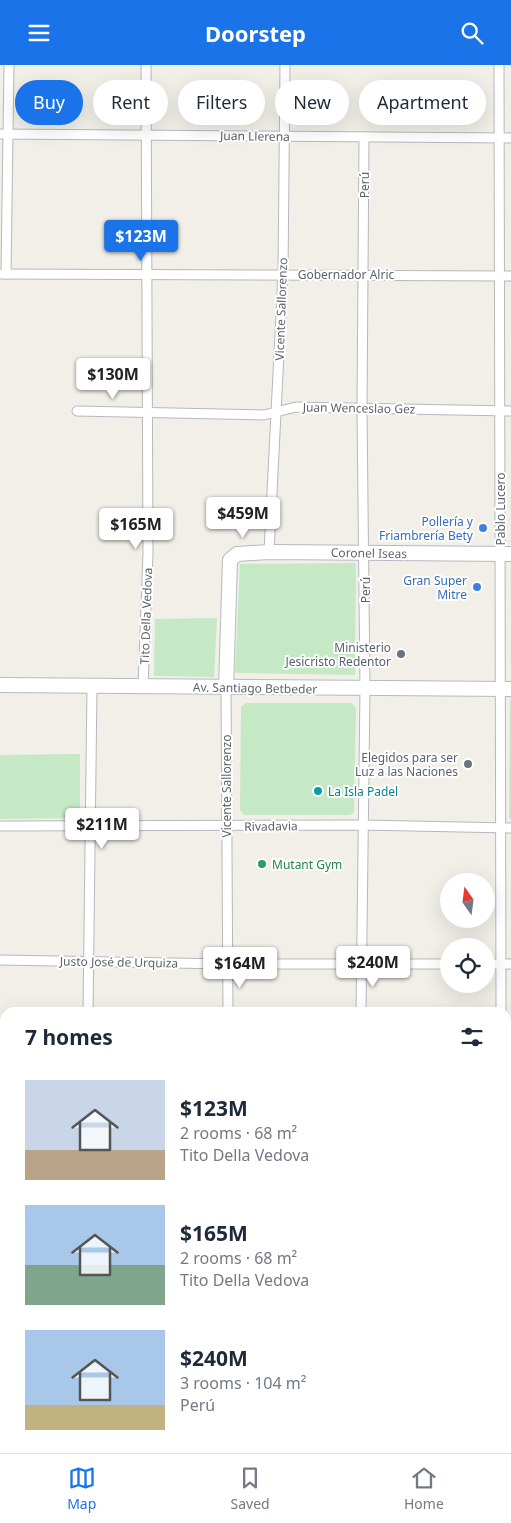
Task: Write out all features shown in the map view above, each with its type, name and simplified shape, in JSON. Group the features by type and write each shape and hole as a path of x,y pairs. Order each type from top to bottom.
{"main road":[{"name":"Coronel Iseas","path":"230,560 237,554 270,552 505,554"},
{"name":"Vicente Sallorenzo","path":"226,688 230,560"},
{"name":"Av. Santiago Betbeder","path":"0,685 506,689"}],"street":[{"path":"3,274 4,134 9,65"},
{"name":"Tito Della Vedova","path":"143,687 148,553 146,65"},
{"name":"Vicente Sallorenzo","path":"270,552 282,274 286,65"},
{"name":"Pablo Lucero","path":"499,65 499,410 505,554 506,689 506,828 500,964 501,1007"},
{"name":"Juan Llerena","path":"4,134 511,138"},
{"name":"Perú","path":"361,1007 365,689 362,409 365,275 364,137"},
{"name":"Gobernador Alric","path":"3,274 511,276"},
{"name":"Juan Wenceslao Gez","path":"77,411 264,415 296,407 511,411"},
{"path":"88,1007 92,686"},
{"name":"Vicente Sallorenzo","path":"226,688 228,1007"},
{"name":"Rivadavia","path":"0,826 226,827 362,825 506,828"},
{"name":"Justo José de Urquiza","path":"0,960 228,965 440,964"},
{"path":"495,964 511,964"}],"green space":[{"path":"356,563 355,675 235,673 240,564"},
{"path":"217,618 214,677 154,676 155,619"},
{"path":"510,701 511,818 509,818"},
{"name":"La Isla Padel","path":"246,703 352,703 356,708 354,812 350,815 244,815 240,810 241,707"},
{"path":"80,754 80,818 0,819 0,755"}],"place":[{"name":"Pollería y Friambrería Bety","path":"483,528"},
{"name":"Gran Super Mitre","path":"477,587"},
{"name":"Ministerio Jesicristo Redentor","path":"401,654"},
{"name":"Elegidos para ser Luz a las Naciones","path":"468,764"},
{"name":"La Isla Padel","path":"318,791"},
{"name":"Mutant Gym","path":"262,864"}]}
